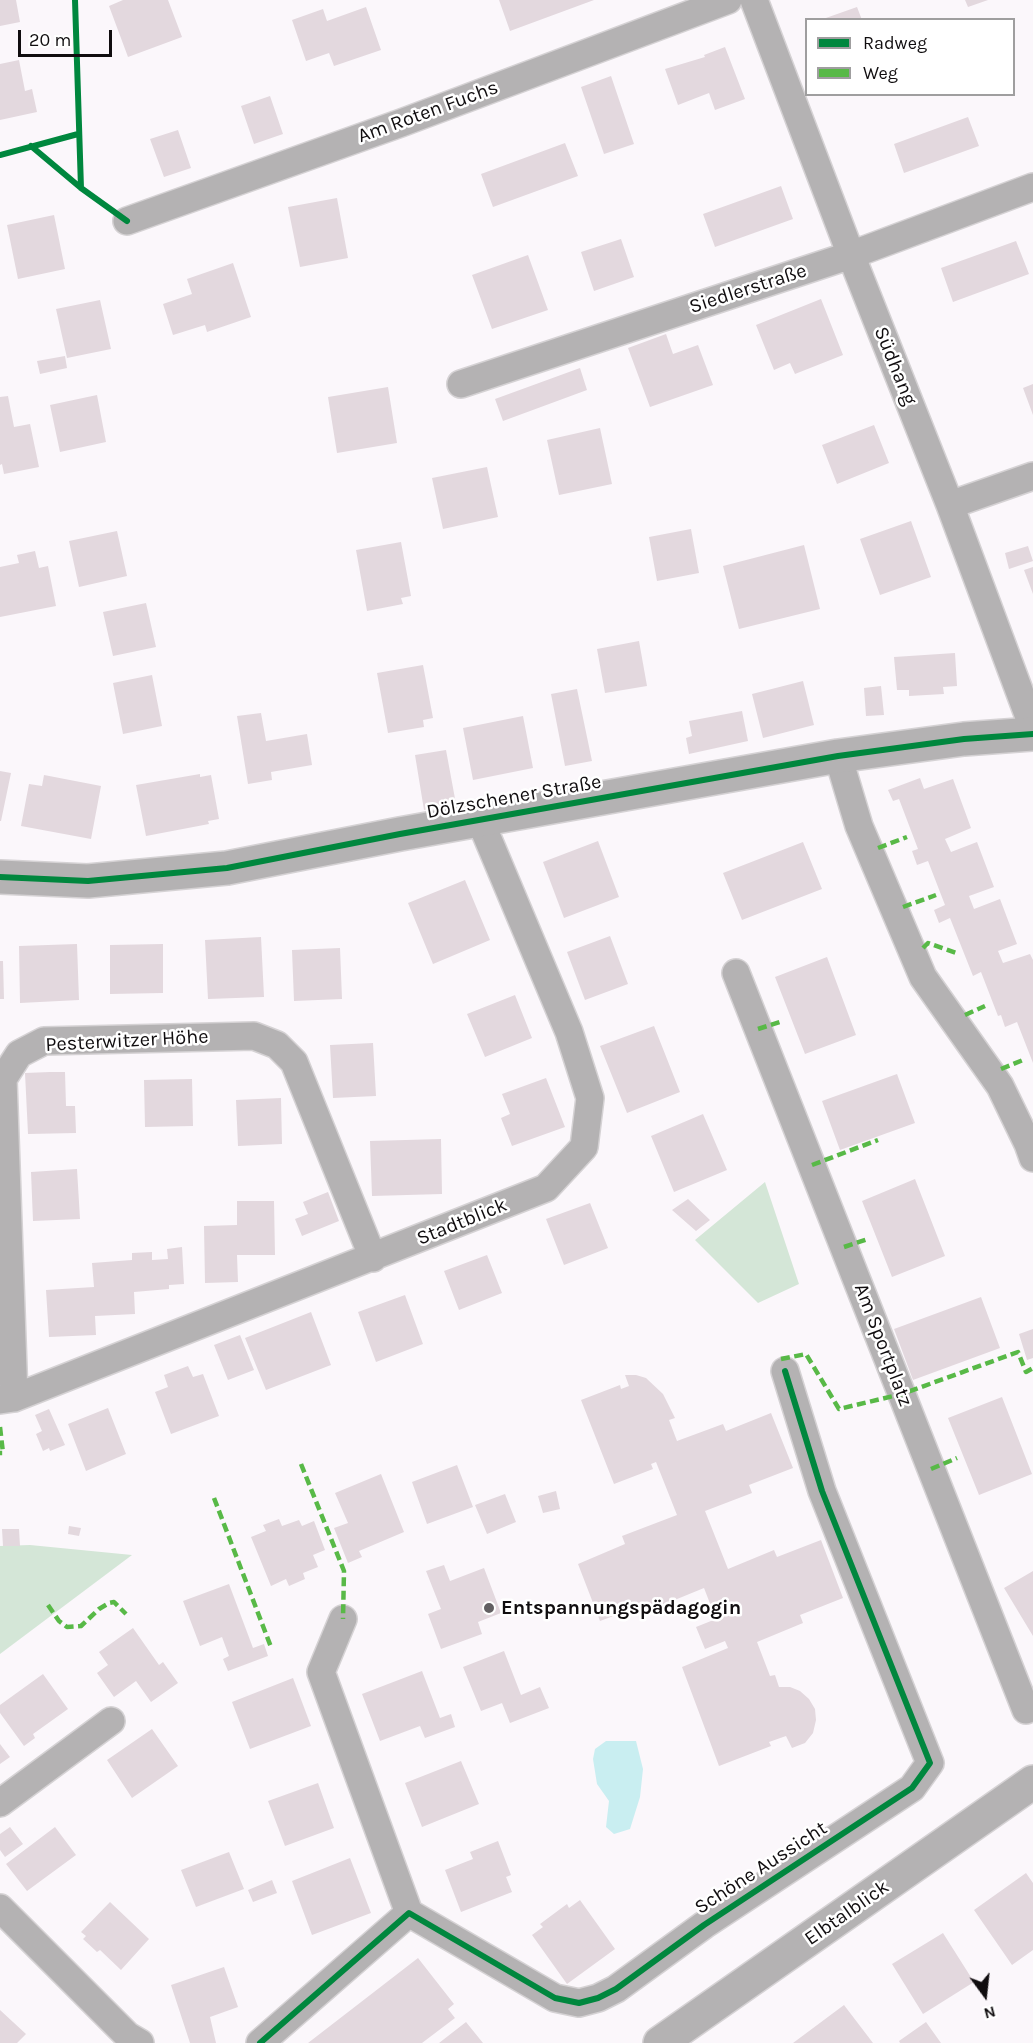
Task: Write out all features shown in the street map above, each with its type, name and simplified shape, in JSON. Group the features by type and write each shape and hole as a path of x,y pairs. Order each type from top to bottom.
{"street":[{"name":"Am Roten Fuchs","path":"127,221 401,123 728,0"},
{"name":"Südhang","path":"754,0 851,255 950,505 1029,717 1032,734"},
{"name":"Siedlerstraße","path":"461,384 851,255 1033,187"},
{"path":"950,505 1033,476"},
{"name":"Dölzschener Straße","path":"0,877 88,881 227,868 838,756 964,739 1032,734"},
{"path":"838,756 859,826 923,977 999,1086 1033,1158"},
{"name":"Stadtblick","path":"7,1399 373,1258 546,1188 584,1147 590,1098 569,1032 480,820"},
{"name":"Am Sportplatz","path":"736,972 1026,1710 1033,1706"},
{"name":"Pesterwitzer Höhe","path":"7,1399 3,1078 19,1054 44,1041 254,1036 277,1045 294,1062 373,1258"},
{"name":"Schöne Aussicht","path":"410,1913 555,1998 579,2003 598,1998 616,1989 704,1925 912,1788 930,1763 822,1491 785,1371"},
{"path":"260,2043 410,1913 321,1672 343,1619"},
{"path":"0,1803 111,1720"},
{"name":"Elbtalblick","path":"660,2043 1033,1782"},
{"path":"0,1908 128,2036 140,2043"}],"green space":[{"path":"765,1182 799,1284 758,1303 695,1240"},
{"path":"30,1545 132,1555 0,1654 0,1546"}],"water":[{"path":"606,1741 636,1741 643,1769 640,1797 630,1829 614,1834 606,1827 609,1801 597,1784 593,1759 595,1749"}],"building":[{"path":"0,0 16,0 20,22 0,26"},
{"path":"123,0 168,0 182,37 128,57 109,6"},
{"path":"499,0 594,0 510,31"},
{"path":"965,0 988,0 968,7"},
{"path":"366,7 381,50 334,66 329,53 306,61 292,20 323,9 327,21"},
{"path":"857,7 861,18 826,18"},
{"path":"725,47 745,99 715,110 709,93 678,105 665,69 705,57 704,55"},
{"path":"19,60 25,91 32,89 37,112 0,120 0,64"},
{"path":"611,76 634,144 604,154 581,87"},
{"path":"270,96 283,134 254,144 241,106"},
{"path":"968,117 979,146 904,173 894,144"},
{"path":"178,130 191,168 164,177 150,139"},
{"path":"565,143 578,176 493,207 481,174"},
{"path":"781,186 793,219 715,247 703,214"},
{"path":"337,198 348,258 300,267 288,207"},
{"path":"54,215 65,269 18,279 7,225"},
{"path":"621,239 634,277 594,291 581,252"},
{"path":"1016,241 1029,274 953,302 941,268"},
{"path":"528,255 548,310 492,329 472,275"},
{"path":"233,263 251,317 207,332 205,325 173,335 163,304 192,294 187,279"},
{"path":"821,299 843,355 795,374 790,363 774,370 756,325"},
{"path":"100,300 111,349 67,358 56,309"},
{"path":"666,334 673,354 698,345 713,385 650,407 628,348"},
{"path":"65,356 67,368 40,374 37,361"},
{"path":"580,368 587,390 503,421 495,399"},
{"path":"1033,384 1033,415 1023,388"},
{"path":"388,387 397,443 337,453 328,397"},
{"path":"97,395 106,442 60,452 50,405"},
{"path":"8,396 14,427 30,424 39,467 4,474 2,464 0,465 0,397"},
{"path":"874,425 889,463 837,484 822,445"},
{"path":"600,428 612,484 559,495 547,440"},
{"path":"487,467 498,517 443,529 432,478"},
{"path":"911,521 931,577 880,595 860,539"},
{"path":"691,529 699,573 657,581 649,537"},
{"path":"117,531 127,576 79,587 69,541"},
{"path":"401,542 411,596 401,598 403,604 367,611 356,550"},
{"path":"804,545 820,609 739,629 723,566"},
{"path":"1028,546 1033,561 1009,569 1005,553"},
{"path":"35,551 39,568 48,566 56,606 0,617 0,567 19,563 17,555"},
{"path":"1033,567 1033,594 1024,570"},
{"path":"146,603 156,647 113,656 103,612"},
{"path":"639,641 647,686 605,693 597,649"},
{"path":"955,653 957,686 943,687 944,694 909,696 909,690 897,690 894,657"},
{"path":"423,665 433,718 423,720 424,727 388,733 377,673"},
{"path":"152,675 162,726 123,734 113,683"},
{"path":"803,681 814,725 763,738 752,694"},
{"path":"881,686 884,715 866,716 864,688"},
{"path":"577,689 592,761 565,766 551,694"},
{"path":"742,711 748,741 689,754 686,738 692,736 689,721"},
{"path":"261,713 266,741 307,734 312,765 271,772 272,780 248,784 237,716"},
{"path":"523,716 533,768 473,780 463,728"},
{"path":"446,750 456,804 424,810 415,755"},
{"path":"0,771 11,773 1,821 0,821"},
{"path":"200,774 200,777 211,775 219,819 208,821 209,824 146,836 136,785"},
{"path":"44,775 101,786 91,839 21,826 29,784 42,786"},
{"path":"920,778 924,789 953,779 971,828 945,839 951,852 977,842 994,887 969,896 974,909 1000,899 1017,944 998,951 1003,963 1030,954 1033,960 1033,1063 1017,1022 1005,1027 1001,1015 998,1016 981,972 973,976 950,918 939,923 934,910 945,905 928,861 917,865 912,851 918,849 899,799 893,801 888,790"},
{"path":"598,841 619,897 564,918 543,862"},
{"path":"803,842 822,889 742,920 723,873"},
{"path":"465,880 490,940 433,964 408,903"},
{"path":"610,936 628,984 585,1000 567,952"},
{"path":"261,937 264,997 208,999 205,940"},
{"path":"77,944 79,1000 20,1003 19,946"},
{"path":"163,944 163,993 110,994 110,945"},
{"path":"340,948 342,999 294,1001 292,950"},
{"path":"827,957 856,1035 805,1054 775,977"},
{"path":"0,961 3,961 4,999 0,999"},
{"path":"515,995 532,1038 485,1057 467,1014"},
{"path":"654,1026 680,1092 627,1113 600,1046"},
{"path":"373,1043 376,1096 333,1098 330,1045"},
{"path":"65,1072 66,1106 75,1106 76,1133 28,1134 25,1073"},
{"path":"897,1074 915,1123 840,1150 822,1101"},
{"path":"546,1078 565,1127 512,1146 501,1118 510,1114 502,1094"},
{"path":"192,1079 193,1126 145,1127 144,1080"},
{"path":"281,1098 282,1144 238,1146 236,1100"},
{"path":"703,1114 727,1170 674,1192 651,1136"},
{"path":"441,1139 442,1194 372,1196 370,1141"},
{"path":"77,1169 80,1219 33,1221 31,1172"},
{"path":"915,1179 945,1256 892,1277 862,1201"},
{"path":"328,1192 339,1221 302,1236 295,1219 308,1214 303,1202"},
{"path":"688,1199 710,1220 696,1231 672,1210"},
{"path":"237,1201 274,1201 275,1255 237,1255 238,1282 205,1283 204,1226 237,1225"},
{"path":"590,1203 608,1248 564,1265 546,1219"},
{"path":"182,1247 184,1284 169,1285 169,1289 134,1292 135,1314 95,1316 96,1335 49,1337 46,1290 94,1287 92,1263 132,1260 132,1253 152,1252 152,1260 168,1259 167,1249"},
{"path":"487,1255 502,1293 459,1310 444,1271"},
{"path":"405,1295 423,1344 376,1362 358,1312"},
{"path":"981,1297 1000,1348 913,1380 894,1329"},
{"path":"311,1312 331,1365 266,1390 245,1338"},
{"path":"1033,1329 1033,1358 1027,1360 1019,1334"},
{"path":"240,1335 254,1370 228,1380 214,1345"},
{"path":"188,1366 193,1377 203,1374 219,1416 171,1434 155,1392 168,1387 164,1375"},
{"path":"625,1375 646,1378 663,1394 675,1418 669,1420 677,1441 723,1424 726,1431 771,1413 793,1468 749,1485 752,1493 705,1511 728,1569 774,1550 777,1557 821,1540 843,1598 800,1615 803,1623 757,1642 770,1676 775,1675 779,1687 790,1687 800,1691 815,1709 816,1720 813,1733 805,1743 792,1748 786,1736 769,1742 771,1746 719,1766 682,1667 728,1648 725,1641 705,1649 696,1627 716,1619 704,1588 638,1615 635,1608 600,1621 578,1564 625,1544 622,1536 677,1515 656,1462 651,1464 653,1469 614,1484 581,1400 620,1385 621,1389 629,1386"},
{"path":"1002,1397 1032,1474 979,1495 948,1418"},
{"path":"108,1408 126,1454 86,1471 68,1424"},
{"path":"49,1409 65,1445 50,1451 49,1448 43,1451 36,1434 42,1431 35,1415"},
{"path":"457,1465 473,1507 427,1524 412,1482"},
{"path":"381,1474 404,1532 359,1551 362,1557 348,1563 334,1528 348,1523 335,1493"},
{"path":"556,1491 560,1509 543,1513 538,1496"},
{"path":"505,1494 516,1522 487,1534 475,1505"},
{"path":"279,1519 282,1526 299,1520 302,1526 314,1521 325,1550 313,1555 318,1567 303,1573 305,1579 289,1586 286,1579 271,1586 251,1537 266,1531 263,1525"},
{"path":"69,1526 81,1528 79,1536 68,1534"},
{"path":"2,1529 19,1529 20,1546 3,1546"},
{"path":"444,1565 450,1581 484,1568 501,1613 478,1622 482,1634 441,1649 428,1614 441,1609 426,1571"},
{"path":"1033,1571 1033,1636 1004,1588"},
{"path":"229,1584 253,1648 264,1644 268,1656 228,1671 223,1659 229,1656 222,1637 200,1646 183,1601"},
{"path":"133,1628 159,1665 163,1662 178,1683 151,1702 136,1681 114,1697 97,1673 108,1665 99,1652"},
{"path":"504,1651 521,1695 540,1687 549,1708 510,1723 502,1703 481,1711 463,1667"},
{"path":"422,1671 440,1718 451,1714 455,1727 425,1738 420,1726 380,1741 362,1694"},
{"path":"43,1674 68,1709 33,1734 35,1738 24,1746 0,1713 0,1705"},
{"path":"293,1678 311,1726 250,1749 232,1702"},
{"path":"152,1729 178,1766 132,1798 107,1760"},
{"path":"0,1744 10,1757 0,1764"},
{"path":"461,1761 479,1804 422,1827 405,1783"},
{"path":"318,1783 334,1828 285,1846 268,1801"},
{"path":"10,1827 23,1844 5,1857 0,1850 0,1834"},
{"path":"55,1827 76,1855 27,1891 6,1864"},
{"path":"498,1841 511,1875 506,1877 512,1892 461,1912 445,1870 473,1859 470,1852"},
{"path":"229,1852 244,1889 196,1907 181,1870"},
{"path":"350,1858 371,1913 312,1935 292,1881"},
{"path":"1026,1873 1033,1883 1033,1950 1012,1965 974,1910"},
{"path":"272,1880 277,1893 253,1902 248,1890"},
{"path":"580,1900 615,1949 567,1984 532,1935 543,1927 540,1924 567,1904 569,1908"},
{"path":"110,1902 149,1939 121,1970 100,1950 97,1952 83,1939 86,1936 81,1932"},
{"path":"943,1933 974,1982 923,2014 892,1964"},
{"path":"418,1958 454,2004 448,2009 455,2018 422,2043 308,2043"},
{"path":"224,1967 238,2007 210,2017 216,2043 190,2043 171,1985"},
{"path":"844,2005 873,2043 793,2043"},
{"path":"0,2010 26,2034 17,2043 0,2043"},
{"path":"466,2022 483,2043 439,2043"},
{"path":"926,2022 941,2043 900,2043 899,2041"}],"marked path":[{"path":"878,848 907,837"},
{"path":"903,907 936,895"},
{"path":"923,948 928,943 956,953"},
{"path":"965,1015 985,1006"},
{"path":"758,1029 783,1021"},
{"path":"1001,1069 1023,1060"},
{"path":"812,1165 878,1140"},
{"path":"844,1247 868,1239"},
{"path":"781,1359 806,1354 839,1409 902,1394 1018,1352 1026,1372 1033,1368"},
{"path":"0,1427 3,1453 0,1453"},
{"path":"931,1469 957,1458"},
{"path":"301,1464 344,1571 343,1619"},
{"path":"214,1498 271,1647"},
{"path":"48,1605 59,1621 67,1627 81,1626 109,1603 114,1602 126,1614"}],"cycle path":[{"path":"75,0 81,188"},
{"path":"0,155 78,134"},
{"path":"31,146 81,188 127,221"},
{"path":"0,877 88,881 227,868 400,834 838,756 964,739 1033,734"},
{"path":"260,2043 409,1913 555,1998 579,2003 598,1998 616,1989 704,1925 912,1788 930,1763 822,1491 785,1371"}],"place":[{"name":"Entspannungspädagogin","path":"489,1608"}]}
